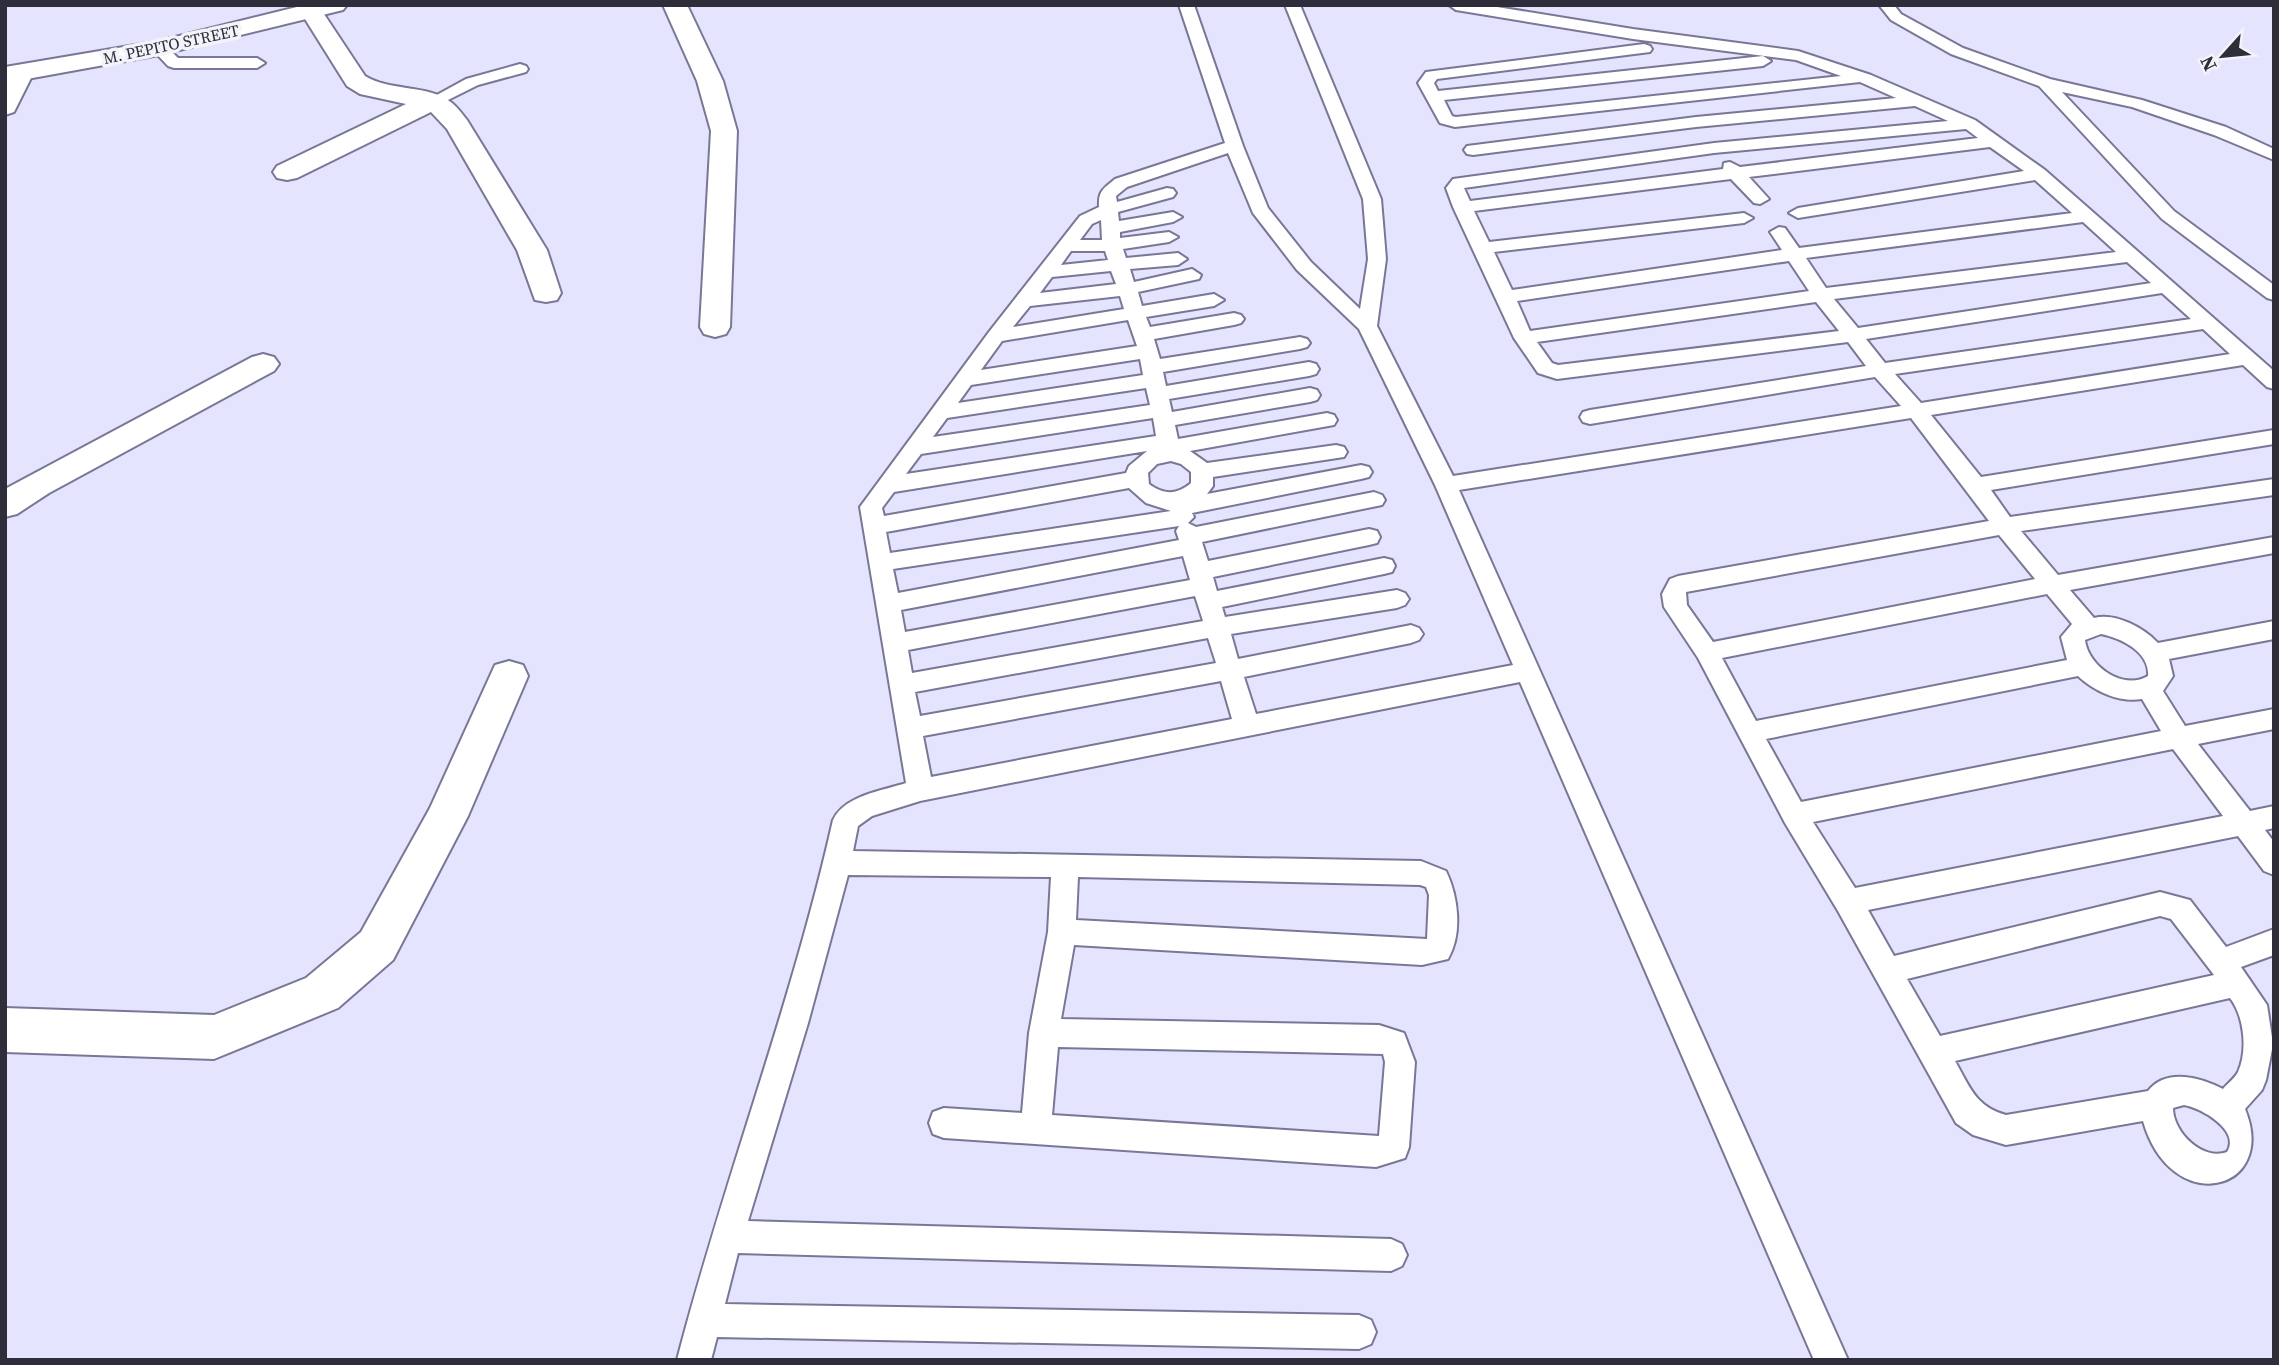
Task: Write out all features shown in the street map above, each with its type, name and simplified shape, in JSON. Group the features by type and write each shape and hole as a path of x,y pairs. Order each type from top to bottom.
{"street":[{"path":"675,5 710,81 724,131 715,327"},
{"path":"323,8 356,81 369,89 432,102 444,109 465,137 532,250 547,293"},
{"name":"M. PEPITO STREET","path":"13,74 159,48 323,8"},
{"path":"5,107 13,74"},
{"path":"287,172 432,102"},
{"path":"5,505 37,485 263,364"},
{"path":"5,1030 214,1037 323,993 377,946 447,816 509,676"}],"lane":[{"path":"1186,5 1234,146 1259,209 1304,265 1367,326 1446,485 1832,1360"},
{"path":"1292,5 1372,199 1377,259 1367,326"},
{"path":"1456,5 1798,57 1865,78 1969,124 2039,174 2204,323 2274,382"},
{"path":"1886,5 1896,17 1957,51 2045,83 2136,103 2220,131 2274,155"},
{"path":"1633,34 1664,72 1714,148 1760,199"},
{"path":"159,48 174,63 257,63"},
{"path":"1644,50 1432,75 1426,83 1446,119 1455,122 1865,78"},
{"path":"1433,96 1798,57"},
{"path":"432,102 472,82 520,69"},
{"path":"2045,83 2168,215 2274,294"},
{"path":"1472,150 1696,122 1916,101"},
{"path":"1969,124 1714,148 1459,183 1455,188 1524,338 1545,368 1566,372 1855,335 2164,287"},
{"path":"1462,207 1995,141"},
{"path":"1169,448 1136,314 1118,264 1107,194 1121,183 1234,146"},
{"path":"1798,213 2039,174"},
{"path":"1067,246 1111,227 1167,193"},
{"path":"1760,199 1781,202 1798,213 1801,220 1795,229 1779,232 1759,228 1744,218 1741,212 1745,203 1760,199"},
{"path":"1505,297 1795,254 2088,216"},
{"path":"1111,227 1173,217"},
{"path":"1482,248 1744,218"},
{"path":"920,790 871,507 996,336 1086,220 1169,237"},
{"path":"1779,232 1821,295 1976,485 2004,526 2088,627"},
{"path":"1524,338 1821,295 2132,256"},
{"path":"1045,272 1178,258"},
{"path":"1026,300 1127,289 1192,275"},
{"path":"996,336 1214,300"},
{"path":"1154,380 1234,319"},
{"path":"1590,417 1880,370 2204,323"},
{"path":"917,447 1154,380 1300,343"},
{"path":"1446,485 2247,358"},
{"path":"967,379 1154,380 1309,369"},
{"path":"942,412 1154,380 1310,395"},
{"path":"887,485 1169,448 1327,420"},
{"path":"1976,485 2274,437"},
{"path":"1169,448 1191,459 1202,471 1202,486 1188,497 1184,521 1247,726"},
{"path":"1169,448 1142,464 1136,479 1139,487 1184,521"},
{"path":"1202,471 1336,452"},
{"path":"888,604 1360,472"},
{"path":"874,526 1136,479"},
{"path":"2157,1104 2161,1130 2170,1144 2197,1164 2213,1169 2228,1169 2244,1156 2243,1133 2225,1109 2213,1099 2185,1090 2164,1096 2157,1104 2006,1130 1984,1124 1968,1112 1848,902 1794,815 1707,652 1676,607 1674,594 1678,585 2004,526 2274,487"},
{"path":"881,563 1184,521 1374,500"},
{"path":"1204,586 1368,537"},
{"path":"1707,652 2053,584 2274,545"},
{"path":"894,643 1204,586 1384,566"},
{"path":"902,685 1217,627 1397,599"},
{"path":"2101,625 2123,631 2144,642 2154,653 2160,663 2161,674 2157,682 2148,688 2135,690 2106,683 2082,666 2075,656 2073,637 2078,631 2101,625"},
{"path":"2154,653 2274,630"},
{"path":"910,728 1230,670 1410,634"},
{"path":"1751,732 2082,666"},
{"path":"694,1360 726,1237 837,863 846,820 863,807 920,790 1529,671"},
{"path":"2148,688 2179,738 2274,863"},
{"path":"1794,815 2274,719"},
{"path":"1848,902 2274,817"},
{"path":"837,863 1065,864 1421,873 1436,879 1443,895 1441,945 1438,950 1422,952 1062,932"},
{"path":"1036,1128 1044,1033 1062,932 1065,864"},
{"path":"1888,971 2160,904 2179,909 2253,1005 2258,1044 2251,1080 2225,1109"},
{"path":"1934,1052 2228,972 2274,942"},
{"path":"944,1123 1376,1152 1394,1147 1400,1062 1394,1043 1379,1039 1044,1033"},
{"path":"726,1237 1391,1255"},
{"path":"703,1320 1359,1332"}]}
